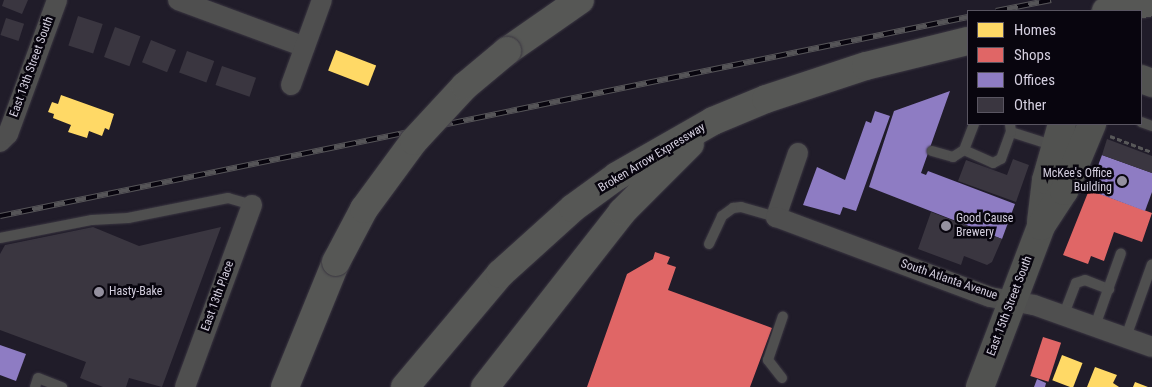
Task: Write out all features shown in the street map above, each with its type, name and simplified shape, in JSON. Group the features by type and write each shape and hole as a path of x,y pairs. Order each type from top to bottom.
{"highway":[{"path":"285,387 336,262 364,209 414,141 459,92 507,51 574,2"},
{"path":"1111,10 1152,2"},
{"name":"Broken Arrow Expressway","path":"405,387 500,274 573,208 617,176 713,122 820,80 967,41"},
{"path":"485,387 622,212 713,122"}],"main road":[{"name":"East 15th Street South","path":"980,387 1011,300 1041,226 1064,191 1099,129"},
{"name":"East 15th Street South","path":"1041,226 1046,180 1059,135"}],"street":[{"name":"East 13th Street South","path":"4,138 57,0"},
{"path":"178,0 305,47"},
{"path":"291,85 322,0"},
{"path":"776,217 798,153"},
{"name":"East 13th Place","path":"185,387 252,205"},
{"name":"South Atlanta Avenue","path":"776,217 972,290 1064,314 1152,346"}],"lane":[{"path":"932,151 953,157 964,150 974,125"},
{"path":"964,150 993,163 1001,159 1010,128 1059,135"},
{"path":"0,238 92,220 128,218 228,198 252,205"},
{"path":"709,244 722,216 733,208 741,207 776,217"},
{"path":"1095,326 1121,253"},
{"path":"1126,337 1152,264"},
{"path":"1064,314 1076,283 1085,280 1108,289"},
{"path":"782,378 768,360 783,316"},
{"path":"35,387 38,378 62,387"}],"path":[{"path":"1099,129 1152,152"}],"building: Homes":[{"path":"336,50 376,65 368,86 328,71"},
{"path":"61,95 114,114 109,130 105,128 102,136 89,131 87,138 68,132 71,125 53,118 54,114 48,112 52,102 58,104"},
{"path":"1062,355 1083,363 1073,387 1052,380"},
{"path":"1095,367 1117,375 1113,383 1119,387 1087,387"},
{"path":"1135,382 1148,387 1133,387"}],"building: Shops":[{"path":"1089,190 1152,213 1142,242 1114,232 1104,261 1091,256 1088,264 1063,255"},
{"path":"655,252 670,257 667,264 676,267 668,290 772,328 750,387 587,387 627,274 653,259"},
{"path":"1043,337 1061,343 1048,382 1030,376"}],"building: Offices":[{"path":"950,91 921,173 926,175 928,171 1015,204 1002,239 869,187 894,111"},
{"path":"875,111 890,116 856,211 843,207 840,215 803,205 817,167 845,180 866,121 871,123"},
{"name":"McKee's Office Building","path":"1102,155 1152,173 1152,192 1145,211 1089,190"},
{"path":"0,345 26,354 16,381 0,375"},
{"path":"1037,379 1046,383 1045,387 1034,387"}],"building: Other":[{"path":"4,0 28,0 22,14 2,6"},
{"path":"78,16 103,24 93,54 68,45"},
{"path":"6,18 24,24 19,41 0,35"},
{"path":"115,27 140,36 129,66 104,57"},
{"path":"151,40 176,50 167,72 142,62"},
{"path":"187,51 214,61 206,83 179,73"},
{"path":"222,66 256,78 250,97 215,85"},
{"path":"1107,139 1152,156 1152,173 1102,155"},
{"path":"1013,159 1029,165 1016,202 958,181 966,160 1007,175"},
{"name":"Good Cause Brewery","path":"931,212 1002,239 992,262 987,265 964,256 961,265 918,249"},
{"name":"Hasty-Bake","path":"93,227 139,246 221,227 162,387 129,378 126,387 103,387 80,378 86,362 0,330 0,254 5,245"}],"railway":[{"path":"1001,10 1051,0"},
{"path":"0,216 967,17"}],"place":[{"name":"McKee's Office Building","path":"1122,181"},
{"name":"Good Cause Brewery","path":"946,226"},
{"name":"Hasty-Bake","path":"99,292"}]}
